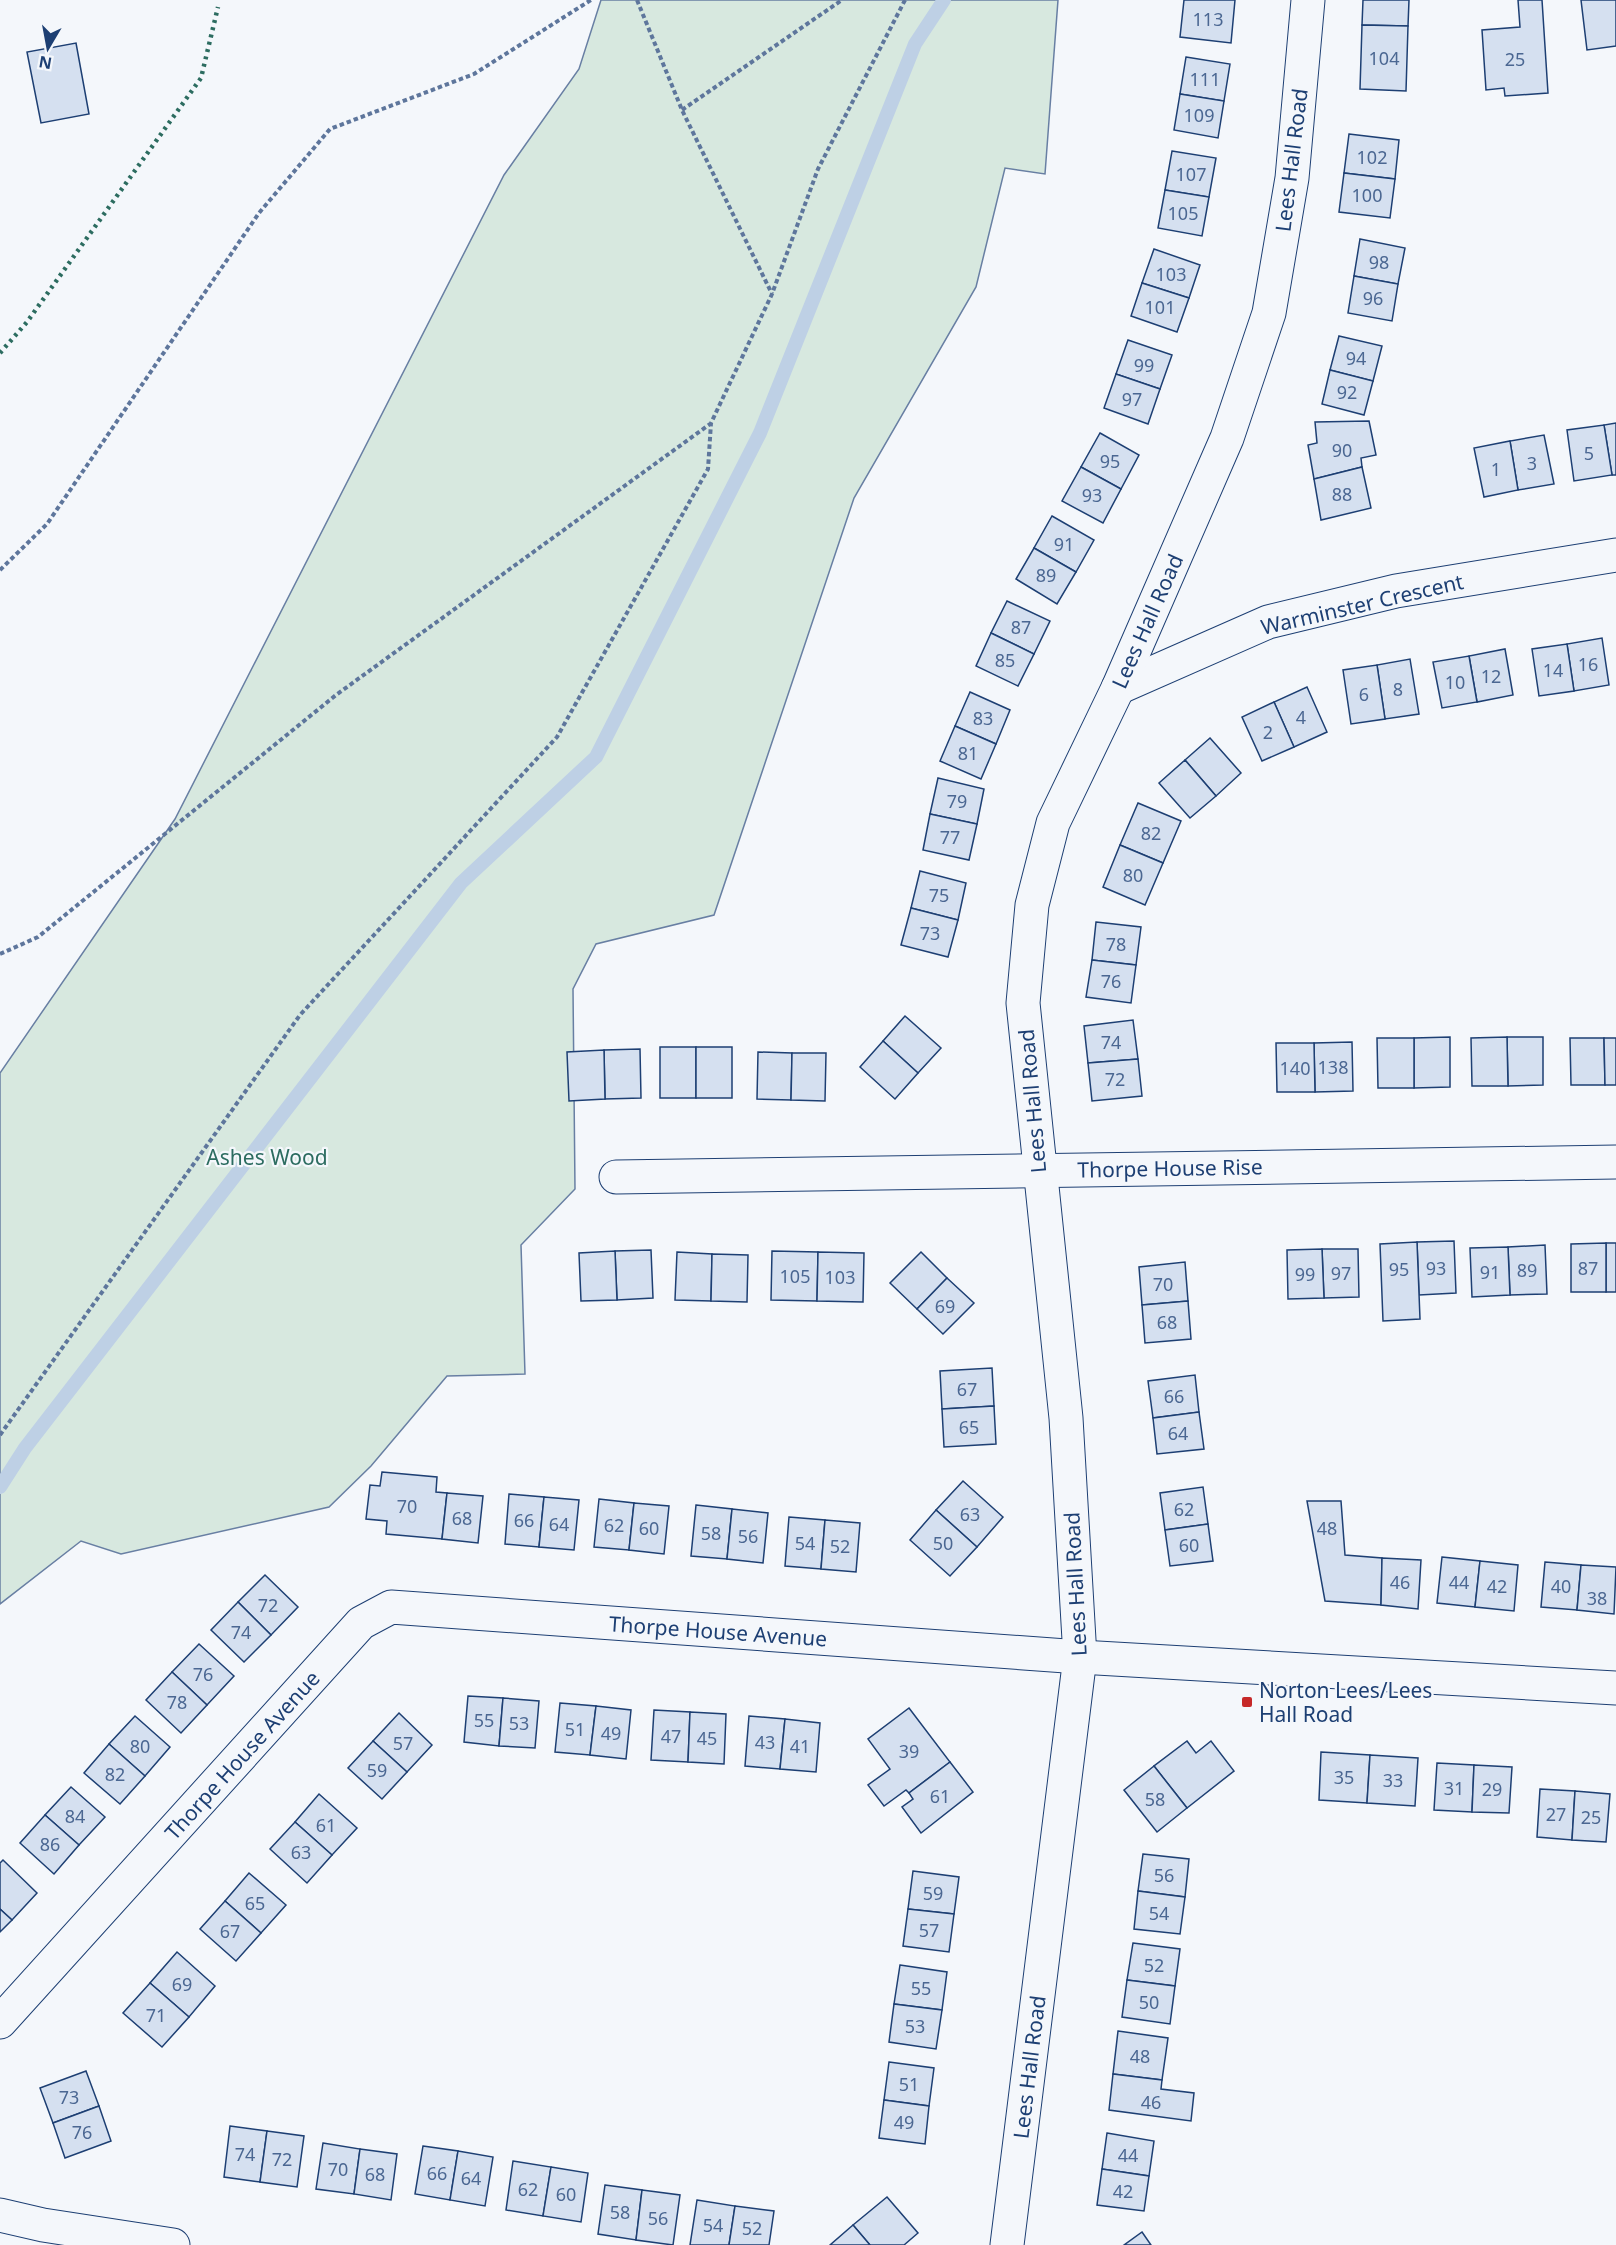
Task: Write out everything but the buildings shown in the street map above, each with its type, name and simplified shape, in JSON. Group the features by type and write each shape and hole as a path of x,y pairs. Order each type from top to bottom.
{"street":[{"name":"Lees Hall Road","path":"1007,2245 1080,1657 1066,1418 1023,1003 1032,905 1053,823 1118,688 1227,438 1269,313 1292,178 1308,0"},
{"name":"Warminster Crescent","path":"1118,688 1268,622 1396,591 1616,555"},
{"name":"Thorpe House Rise","path":"616,1177 1616,1162"},
{"name":"Thorpe House Avenue","path":"0,2022 361,1623 391,1607 1080,1657 1616,1688"},
{"path":"0,2215 43,2225 173,2245"}],"path":[{"path":"0,570 47,524 259,213 330,129 474,74 591,0"},
{"path":"637,0 682,110 772,294"},
{"path":"682,110 842,0"},
{"path":"0,1435 300,1016 557,737 708,469 711,423 772,294 818,169 905,0"},
{"path":"0,954 39,937 336,695 711,423"}],"green space":[{"name":"Ashes Wood","path":"601,0 1058,0 1045,174 1005,168 976,287 854,498 714,915 596,944 573,989 575,1189 521,1245 525,1374 447,1376 371,1466 329,1507 121,1554 81,1541 0,1604 0,1073 175,819 504,175 579,69"}],"waterway":[{"path":"0,1487 25,1448 461,883 596,757 760,433 915,44 944,0"}],"hedge":[{"path":"0,353 27,322 201,78 218,7"}],"place":[{"name":"Norton Lees/Lees Hall Road","path":"1247,1702"}]}
